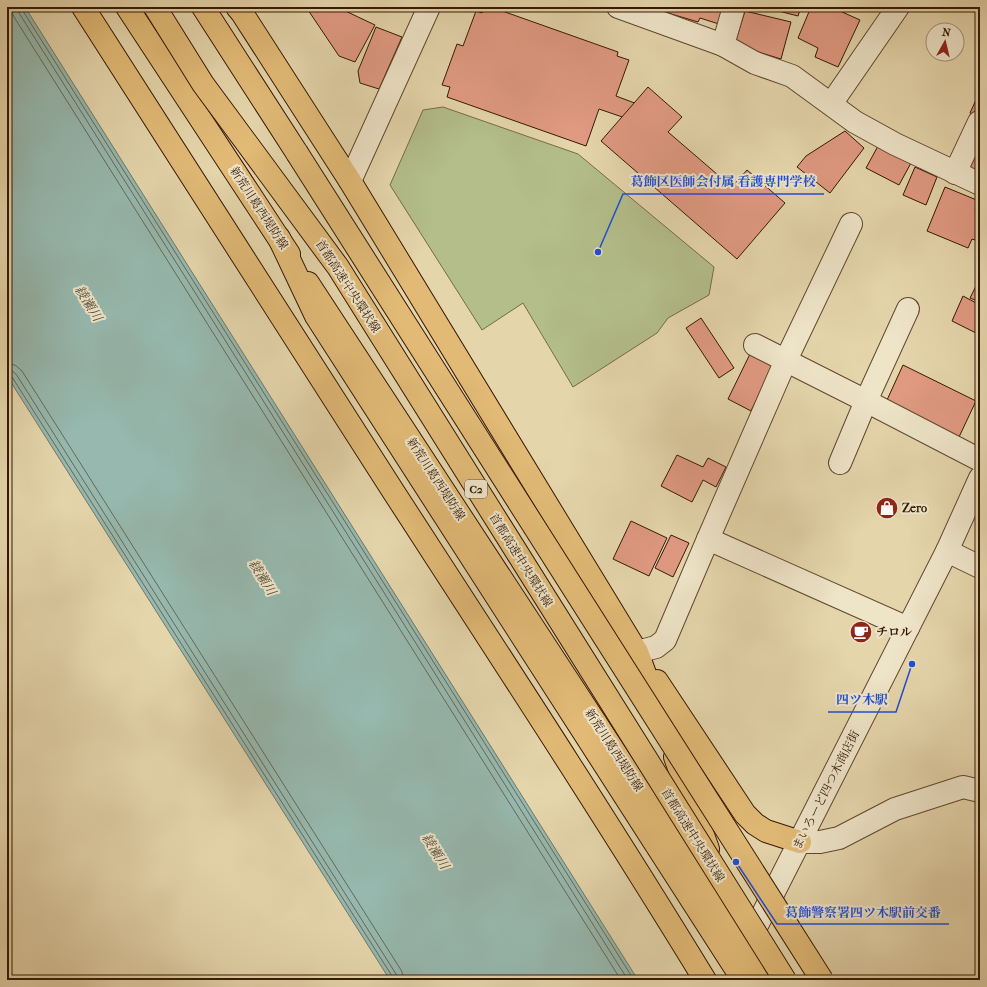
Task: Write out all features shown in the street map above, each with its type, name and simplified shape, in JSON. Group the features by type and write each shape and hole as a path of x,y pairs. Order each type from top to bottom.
{"main road":[{"path":"83,7 562,753 705,980"},
{"name":"新荒川葛西堤防線","path":"128,7 764,980"},
{"name":"首都高速中央環状線","path":"155,7 203,84 338,267 785,980"},
{"path":"203,7 822,980"},
{"name":"新荒川葛西堤防線","path":"237,7 350,181 637,652 746,814 755,824 766,831 800,842"},
{"path":"279,238 316,316 743,980"},
{"name":"新荒川葛西堤防線","path":"637,652 745,950"}],"street":[{"path":"350,181 429,7"},
{"path":"618,7 723,45 755,63 792,76 855,122 895,144 980,184"},
{"path":"723,45 734,7"},
{"path":"831,104 898,7"},
{"path":"955,173 979,122"},
{"path":"637,652 656,647 666,640 786,360 851,224"},
{"path":"840,463 866,400 908,309"},
{"path":"755,345 866,400 980,460"},
{"name":"まいろーど四つ木商店街","path":"745,950 947,552 980,478"},
{"path":"708,539 908,628"},
{"path":"947,552 980,566"},
{"path":"800,842 820,842 839,838 895,809 963,787 980,791"}],"green space":[{"path":"443,107 578,154 714,267 709,295 668,318 657,333 573,387 523,303 482,330 390,185 423,110"}],"water":[{"name":"綾瀬川","path":"7,7 25,7 638,980 390,980 7,376"}],"building":[{"path":"306,7 337,7 375,25 355,62 339,56"},
{"path":"485,7 491,7 618,52 617,56 629,60 616,96 640,105 634,121 599,109 586,146 447,97 450,87 442,85 457,44 463,46 476,11 482,13"},
{"path":"670,7 727,7 722,25 700,18 698,22 668,13"},
{"path":"763,7 801,7 798,16"},
{"path":"811,7 831,7 860,20 838,67 815,57 818,48 798,38"},
{"path":"745,11 791,22 781,59 742,47 736,40"},
{"path":"376,27 402,37 379,89 360,83 358,71"},
{"path":"648,87 682,117 668,132 732,187 747,170 785,203 737,259 601,141"},
{"path":"980,91 980,118 970,113"},
{"path":"845,131 864,148 830,193 797,167 806,156"},
{"path":"980,145 980,177 968,172"},
{"path":"878,146 911,163 899,185 866,168"},
{"path":"915,167 937,177 926,205 903,195"},
{"path":"945,187 979,201 975,210 980,212 980,228 975,240 972,239 968,248 927,231"},
{"path":"980,278 980,302 970,298"},
{"path":"963,296 980,305 980,335 952,321"},
{"path":"701,318 734,368 719,378 686,328"},
{"path":"750,354 773,365 751,411 728,399"},
{"path":"903,365 976,401 959,437 887,400"},
{"path":"677,455 703,467 708,458 726,467 716,487 703,480 692,502 661,486"},
{"path":"631,521 667,538 649,576 613,559"},
{"path":"671,535 689,543 673,577 655,568"}],"place":[{"name":"葛飾区医師会付属 看護専門学校","path":"598,252"},
{"name":"Zero","path":"887,508"},
{"name":"チロル","path":"861,632"},
{"name":"四ツ木駅","path":"912,664"},
{"name":"葛飾警察署四ツ木駅前交番","path":"736,862"}]}
